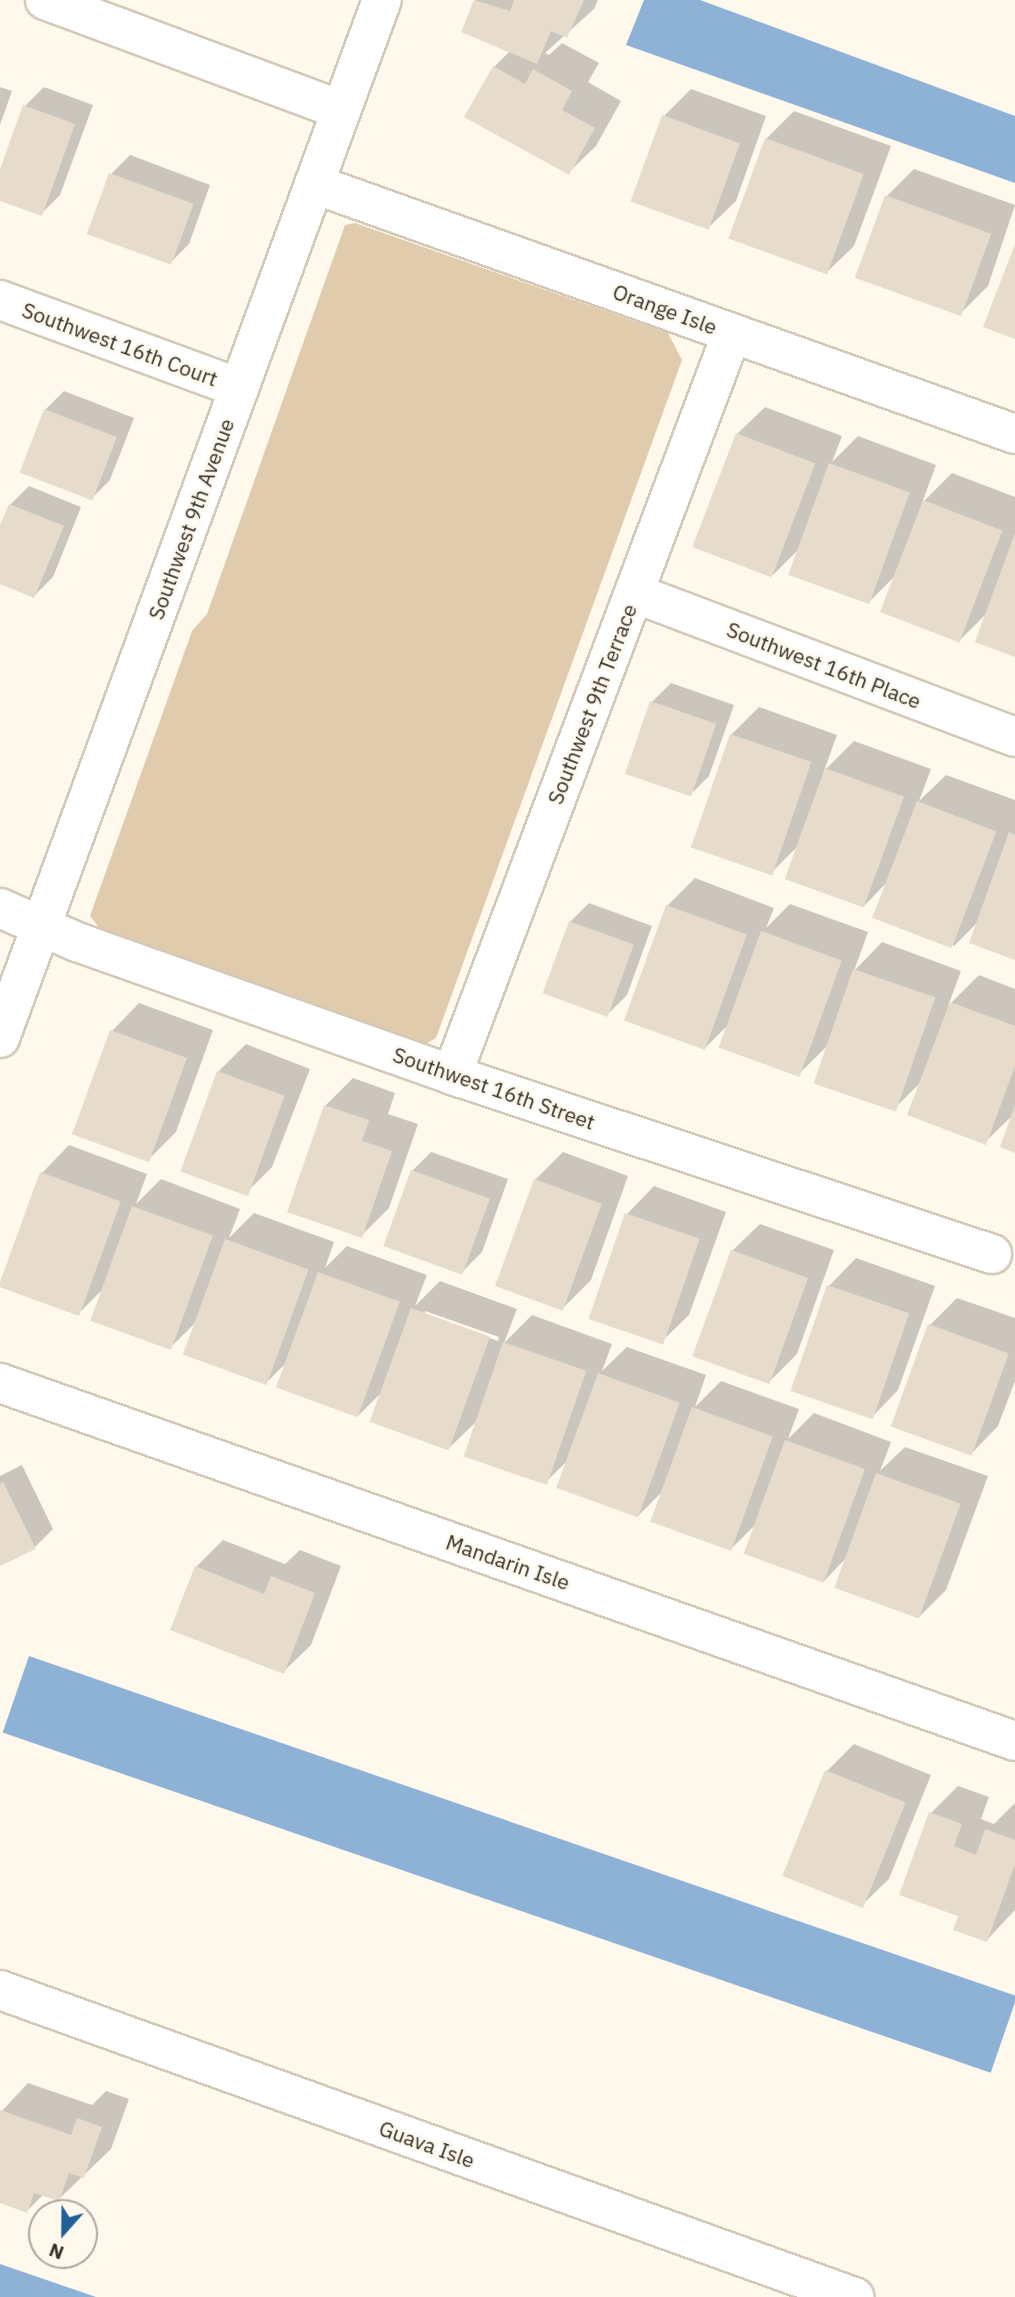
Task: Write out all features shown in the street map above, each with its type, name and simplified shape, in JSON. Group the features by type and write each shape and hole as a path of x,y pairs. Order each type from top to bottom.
{"street":[{"path":"45,0 341,110"},
{"name":"Southwest 9th Avenue","path":"0,1038 382,0"},
{"name":"Orange Isle","path":"314,184 1015,434"},
{"name":"Southwest 16th Court","path":"0,300 239,388"},
{"name":"Southwest 9th Terrace","path":"452,1075 732,333"},
{"name":"Southwest 16th Place","path":"634,593 1015,737"},
{"name":"Southwest 16th Street","path":"0,908 41,926 452,1075 992,1254"},
{"name":"Mandarin Isle","path":"0,1383 1015,1741"},
{"name":"Guava Isle","path":"0,1990 854,2297"}],"shaded area":[{"path":"355,223 668,333 682,360 436,1038 424,1045 103,933 90,916 192,631 207,614 345,225"}],"water":[{"path":"644,0 700,0 1015,116 1015,183 626,45"},
{"path":"29,1656 1015,1996 991,2073 3,1733"},
{"path":"0,2264 96,2297 0,2297"}],"building":[{"path":"474,0 510,11 514,0 584,0 567,38 551,31 537,64 461,32"},
{"path":"493,66 525,84 533,69 572,91 562,110 595,128 569,175 464,117"},
{"path":"23,105 75,124 42,216 0,201 0,169"},
{"path":"662,115 740,143 709,230 631,201"},
{"path":"765,138 864,174 827,274 728,239"},
{"path":"109,173 194,204 171,265 87,234"},
{"path":"885,195 991,234 961,316 855,278"},
{"path":"1015,244 1015,339 983,327"},
{"path":"44,409 117,437 92,500 20,472"},
{"path":"736,433 815,463 772,577 692,547"},
{"path":"829,463 910,492 869,604 788,575"},
{"path":"923,500 1002,530 959,642 880,612"},
{"path":"9,504 64,526 34,598 0,584 0,525"},
{"path":"1015,533 1015,657 975,642"},
{"path":"650,701 716,724 691,797 625,774"},
{"path":"730,734 811,762 772,875 691,847"},
{"path":"825,768 904,797 864,908 785,879"},
{"path":"917,801 996,831 952,948 872,918"},
{"path":"1009,832 1015,835 1015,960 969,943"},
{"path":"666,905 747,934 705,1050 624,1021"},
{"path":"569,921 634,945 608,1017 543,993"},
{"path":"761,931 842,960 799,1077 719,1048"},
{"path":"853,969 935,997 896,1112 814,1083"},
{"path":"950,1002 1015,1026 1015,1066 986,1145 907,1115"},
{"path":"110,1030 187,1058 149,1162 72,1134"},
{"path":"217,1071 285,1096 248,1196 180,1172"},
{"path":"324,1105 369,1120 362,1141 392,1151 362,1238 287,1212"},
{"path":"1015,1105 1015,1153 1000,1147"},
{"path":"411,1170 490,1199 462,1275 383,1246"},
{"path":"40,1172 121,1201 79,1316 0,1287"},
{"path":"534,1179 602,1204 563,1311 495,1286"},
{"path":"132,1206 213,1235 171,1350 90,1321"},
{"path":"625,1213 700,1239 663,1345 589,1319"},
{"path":"225,1239 309,1269 267,1385 183,1355"},
{"path":"731,1250 808,1278 769,1384 692,1356"},
{"path":"318,1272 400,1302 358,1417 276,1388"},
{"path":"827,1285 909,1313 873,1419 791,1391"},
{"path":"411,1308 490,1337 449,1450 370,1422"},
{"path":"928,1324 1009,1353 972,1456 891,1426"},
{"path":"503,1342 586,1371 547,1485 464,1456"},
{"path":"598,1373 680,1403 638,1517 556,1488"},
{"path":"692,1407 773,1436 731,1551 650,1522"},
{"path":"785,1440 865,1469 823,1583 744,1554"},
{"path":"876,1473 961,1504 919,1618 834,1588"},
{"path":"3,1482 36,1549 0,1566 0,1484"},
{"path":"195,1566 264,1594 271,1576 315,1593 284,1674 170,1630"},
{"path":"825,1770 906,1803 863,1908 782,1876"},
{"path":"929,1812 962,1824 954,1846 976,1855 985,1829 1015,1840 1015,1864 987,1942 953,1930 958,1916 899,1895"},
{"path":"0,2110 71,2135 77,2118 102,2127 84,2178 69,2173 60,2199 34,2193 32,2199 28,2199 27,2213 0,2203"}]}
